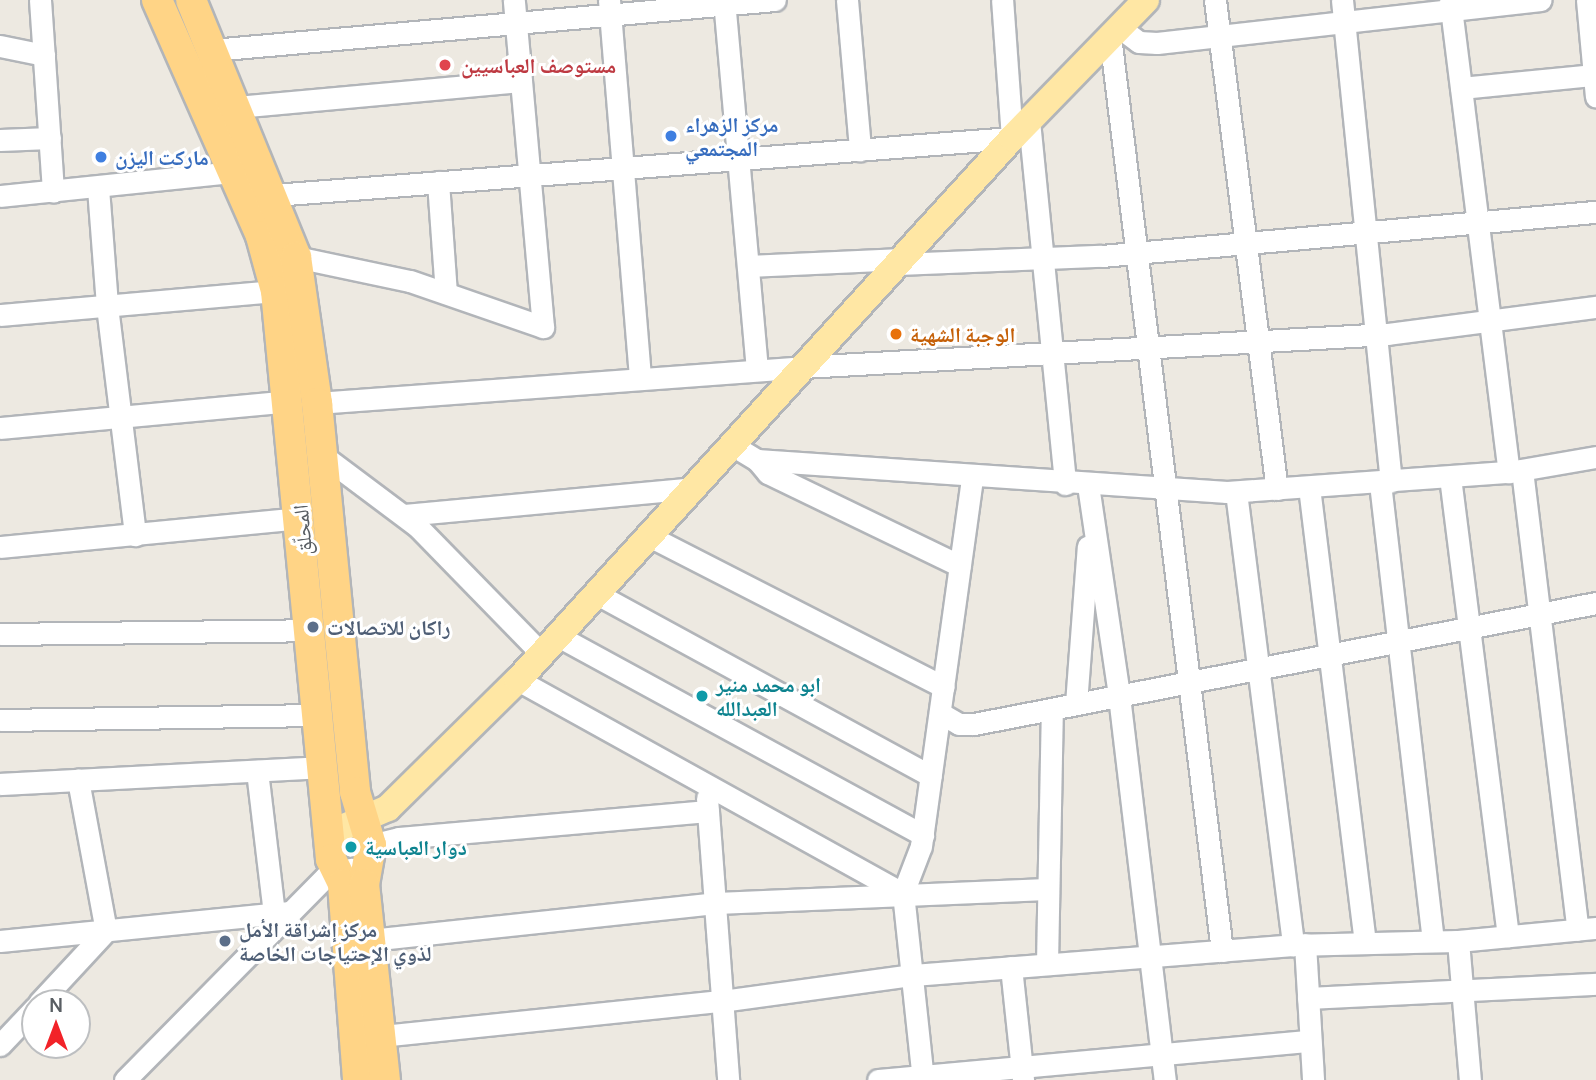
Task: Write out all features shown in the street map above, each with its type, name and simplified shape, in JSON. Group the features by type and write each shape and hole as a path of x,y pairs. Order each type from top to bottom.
{"highway":[{"name":"المحلّق","path":"157,0 261,236 303,402 322,455 355,793 367,843 370,940 385,1080"},
{"name":"المحلّق","path":"191,0 274,195 296,257 303,402 301,518 331,859 343,884 358,1080"}],"main road":[{"path":"330,833 367,843 388,808 518,680 1021,129 1146,0"}],"street":[{"path":"40,0 53,192"},
{"path":"296,257 349,265 446,293 542,327 514,0"},
{"path":"212,50 516,23 610,7 775,0"},
{"path":"847,0 860,150"},
{"path":"1002,0 1042,260 1065,484"},
{"path":"1215,0 1277,489"},
{"path":"1342,0 1376,335 1398,642 1433,941"},
{"path":"1222,951 1136,253 1114,31 1148,42 1344,22 1451,5 1541,0"},
{"path":"1587,0 1596,97"},
{"path":"725,2 757,370"},
{"path":"381,1036 722,1001 913,975 1299,944 1458,941 1587,929 1540,614 1490,321 1451,5"},
{"path":"610,7 640,379"},
{"path":"0,46 44,55"},
{"path":"1461,88 1594,75"},
{"path":"236,107 521,81"},
{"path":"274,195 860,150 1021,129"},
{"path":"0,140 50,138"},
{"path":"0,197 233,172"},
{"path":"438,182 446,293"},
{"path":"98,188 107,306 135,535"},
{"path":"748,266 1042,260 1596,212"},
{"path":"0,315 276,291"},
{"path":"0,428 303,402 757,370 1376,335 1596,307"},
{"path":"732,445 757,460 768,473 960,566"},
{"path":"322,455 404,515 550,645 923,835"},
{"path":"757,460 1065,484 1236,492 1385,483 1515,471 1596,458"},
{"path":"923,1077 903,893 912,880 923,835 972,477"},
{"path":"1450,477 1508,936"},
{"path":"1088,485 1119,696 1165,1080"},
{"path":"1309,487 1365,943"},
{"path":"404,515 694,488"},
{"path":"1236,492 1259,669 1308,998 1313,1080"},
{"path":"1076,704 1091,509"},
{"path":"0,547 301,518"},
{"path":"649,536 944,687"},
{"path":"597,594 931,776"},
{"path":"940,713 959,724 974,724 1596,603"},
{"path":"0,634 311,630"},
{"path":"518,680 903,893"},
{"path":"1047,964 1052,709"},
{"path":"0,720 320,715"},
{"path":"0,784 324,767"},
{"path":"257,771 281,913"},
{"path":"78,780 106,931"},
{"path":"706,786 728,1080"},
{"path":"125,1080 281,913 326,876 337,873 367,843 708,811"},
{"path":"370,940 715,903 1048,889"},
{"path":"0,941 281,913"},
{"path":"52,989 106,931"},
{"path":"1458,941 1470,1080"},
{"path":"1011,967 1023,1073"},
{"path":"1308,998 1596,984"},
{"path":"0,1045 21,1023"},
{"path":"878,1080 1023,1073 1163,1054 1310,1041"}],"place":[{"name":"مستوصف العباسيين","path":"445,65"},
{"name":"مركز الزهراء المجتمعي","path":"671,136"},
{"name":"ماركت اليزن","path":"101,157"},
{"name":"الوجبة الشهية","path":"896,334"},
{"name":"راكان للاتصالات","path":"313,627"},
{"name":"ابو محمد منير العبدالله","path":"702,696"},
{"name":"دوار العباسية","path":"351,847"},
{"name":"مركز إشراقة الأمل لذوي الإحتياجات الخاصة","path":"225,941"}]}
